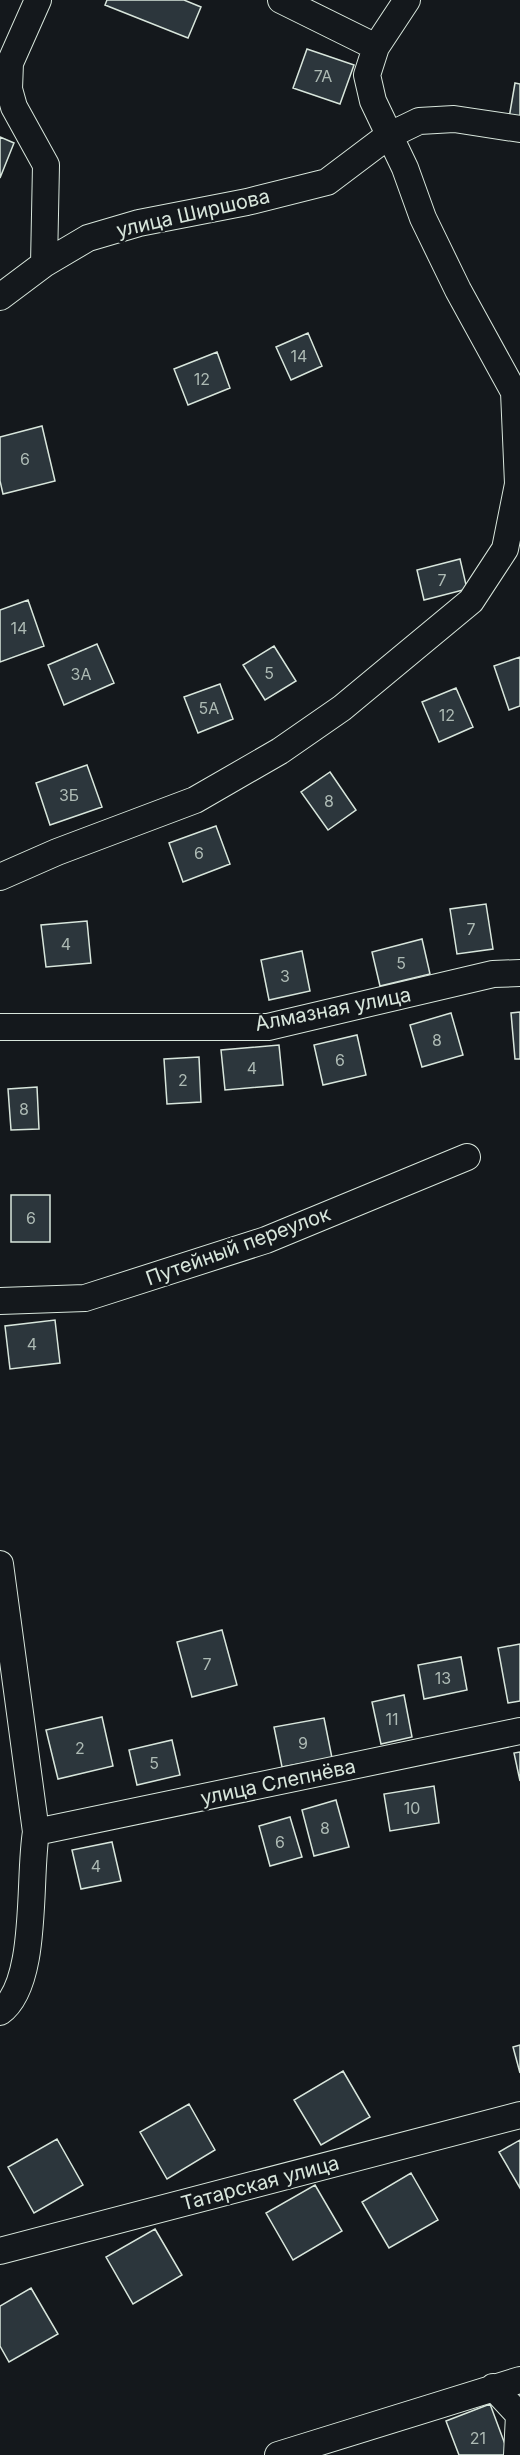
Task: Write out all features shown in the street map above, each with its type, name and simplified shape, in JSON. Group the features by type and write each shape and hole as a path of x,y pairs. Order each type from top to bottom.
{"street":[{"path":"38,0 10,63 9,89 14,107 46,165 44,264"},
{"path":"281,0 376,47"},
{"path":"0,877 57,852 195,800 280,752 342,708 471,601 505,549 518,484 517,392 458,290 423,218 409,177 373,101 368,75 376,47 407,0"},
{"name":"улица Ширшова","path":"0,297 44,264 88,238 139,223 247,202 327,182 388,136 418,121 454,119 520,129"},
{"name":"Алмазная улица","path":"0,1027 268,1027 493,974 520,973"},
{"name":"Путейный переулок","path":"0,1301 85,1298 266,1240 467,1157"},
{"path":"0,1563 36,1832 31,1861 28,1958 10,2004 0,2012"},
{"name":"улица Слепнёва","path":"36,1832 520,1731"},
{"name":"Татарская улица","path":"0,2251 520,2115"},
{"path":"278,2455 520,2380"},
{"path":"493,2387 519,2415 517,2455"}],"building":[{"path":"107,0 184,0 201,7 188,38 105,5"},
{"path":"307,49 354,65 340,104 293,88"},
{"path":"515,83 520,84 520,119 509,118"},
{"path":"0,137 14,143 0,178"},
{"path":"308,333 322,366 291,380 276,347"},
{"path":"217,352 230,388 188,405 174,369"},
{"path":"42,426 55,481 3,494 0,481 0,437"},
{"path":"460,559 467,589 424,600 417,570"},
{"path":"28,600 44,646 0,662 0,610"},
{"path":"97,644 114,683 64,705 48,665"},
{"path":"274,646 296,681 265,700 243,665"},
{"path":"520,657 520,706 509,710 494,666"},
{"path":"220,684 233,719 198,733 184,697"},
{"path":"456,688 473,727 439,742 422,702"},
{"path":"87,765 102,807 50,825 36,783"},
{"path":"330,772 356,810 328,830 301,792"},
{"path":"216,826 230,864 183,882 169,843"},
{"path":"486,904 493,949 457,954 450,909"},
{"path":"87,921 91,963 46,967 41,925"},
{"path":"422,939 430,974 380,986 372,952"},
{"path":"302,951 310,991 269,1000 261,960"},
{"path":"520,1012 520,1059 515,1059 511,1013"},
{"path":"451,1013 463,1055 422,1067 410,1025"},
{"path":"357,1035 366,1075 323,1085 314,1045"},
{"path":"279,1045 283,1085 225,1090 221,1050"},
{"path":"199,1057 201,1102 167,1104 164,1059"},
{"path":"37,1087 39,1129 11,1130 8,1089"},
{"path":"11,1195 50,1195 50,1242 11,1242"},
{"path":"55,1320 60,1363 10,1369 5,1326"},
{"path":"222,1630 237,1685 192,1697 177,1642"},
{"path":"520,1644 520,1701 508,1703 498,1648"},
{"path":"461,1657 467,1690 424,1699 418,1665"},
{"path":"404,1695 412,1737 381,1744 372,1702"},
{"path":"102,1717 113,1766 58,1779 46,1730"},
{"path":"324,1718 332,1758 282,1767 274,1727"},
{"path":"172,1740 180,1775 137,1785 129,1750"},
{"path":"520,1752 520,1781 514,1753"},
{"path":"434,1786 439,1823 390,1831 384,1794"},
{"path":"336,1800 349,1847 314,1856 302,1810"},
{"path":"290,1817 302,1857 270,1866 259,1826"},
{"path":"112,1842 121,1881 81,1889 72,1850"},
{"path":"520,2045 520,2073 513,2047"},
{"path":"343,2071 370,2117 321,2145 294,2100"},
{"path":"189,2104 215,2150 167,2179 140,2132"},
{"path":"57,2139 83,2185 34,2213 8,2167"},
{"path":"520,2140 520,2188 499,2152"},
{"path":"411,2173 438,2220 389,2248 362,2202"},
{"path":"315,2185 342,2231 293,2260 266,2213"},
{"path":"155,2229 182,2275 133,2304 106,2257"},
{"path":"31,2288 58,2334 9,2362 0,2346 0,2306"},
{"path":"490,2404 509,2455 459,2455 446,2421"}]}
